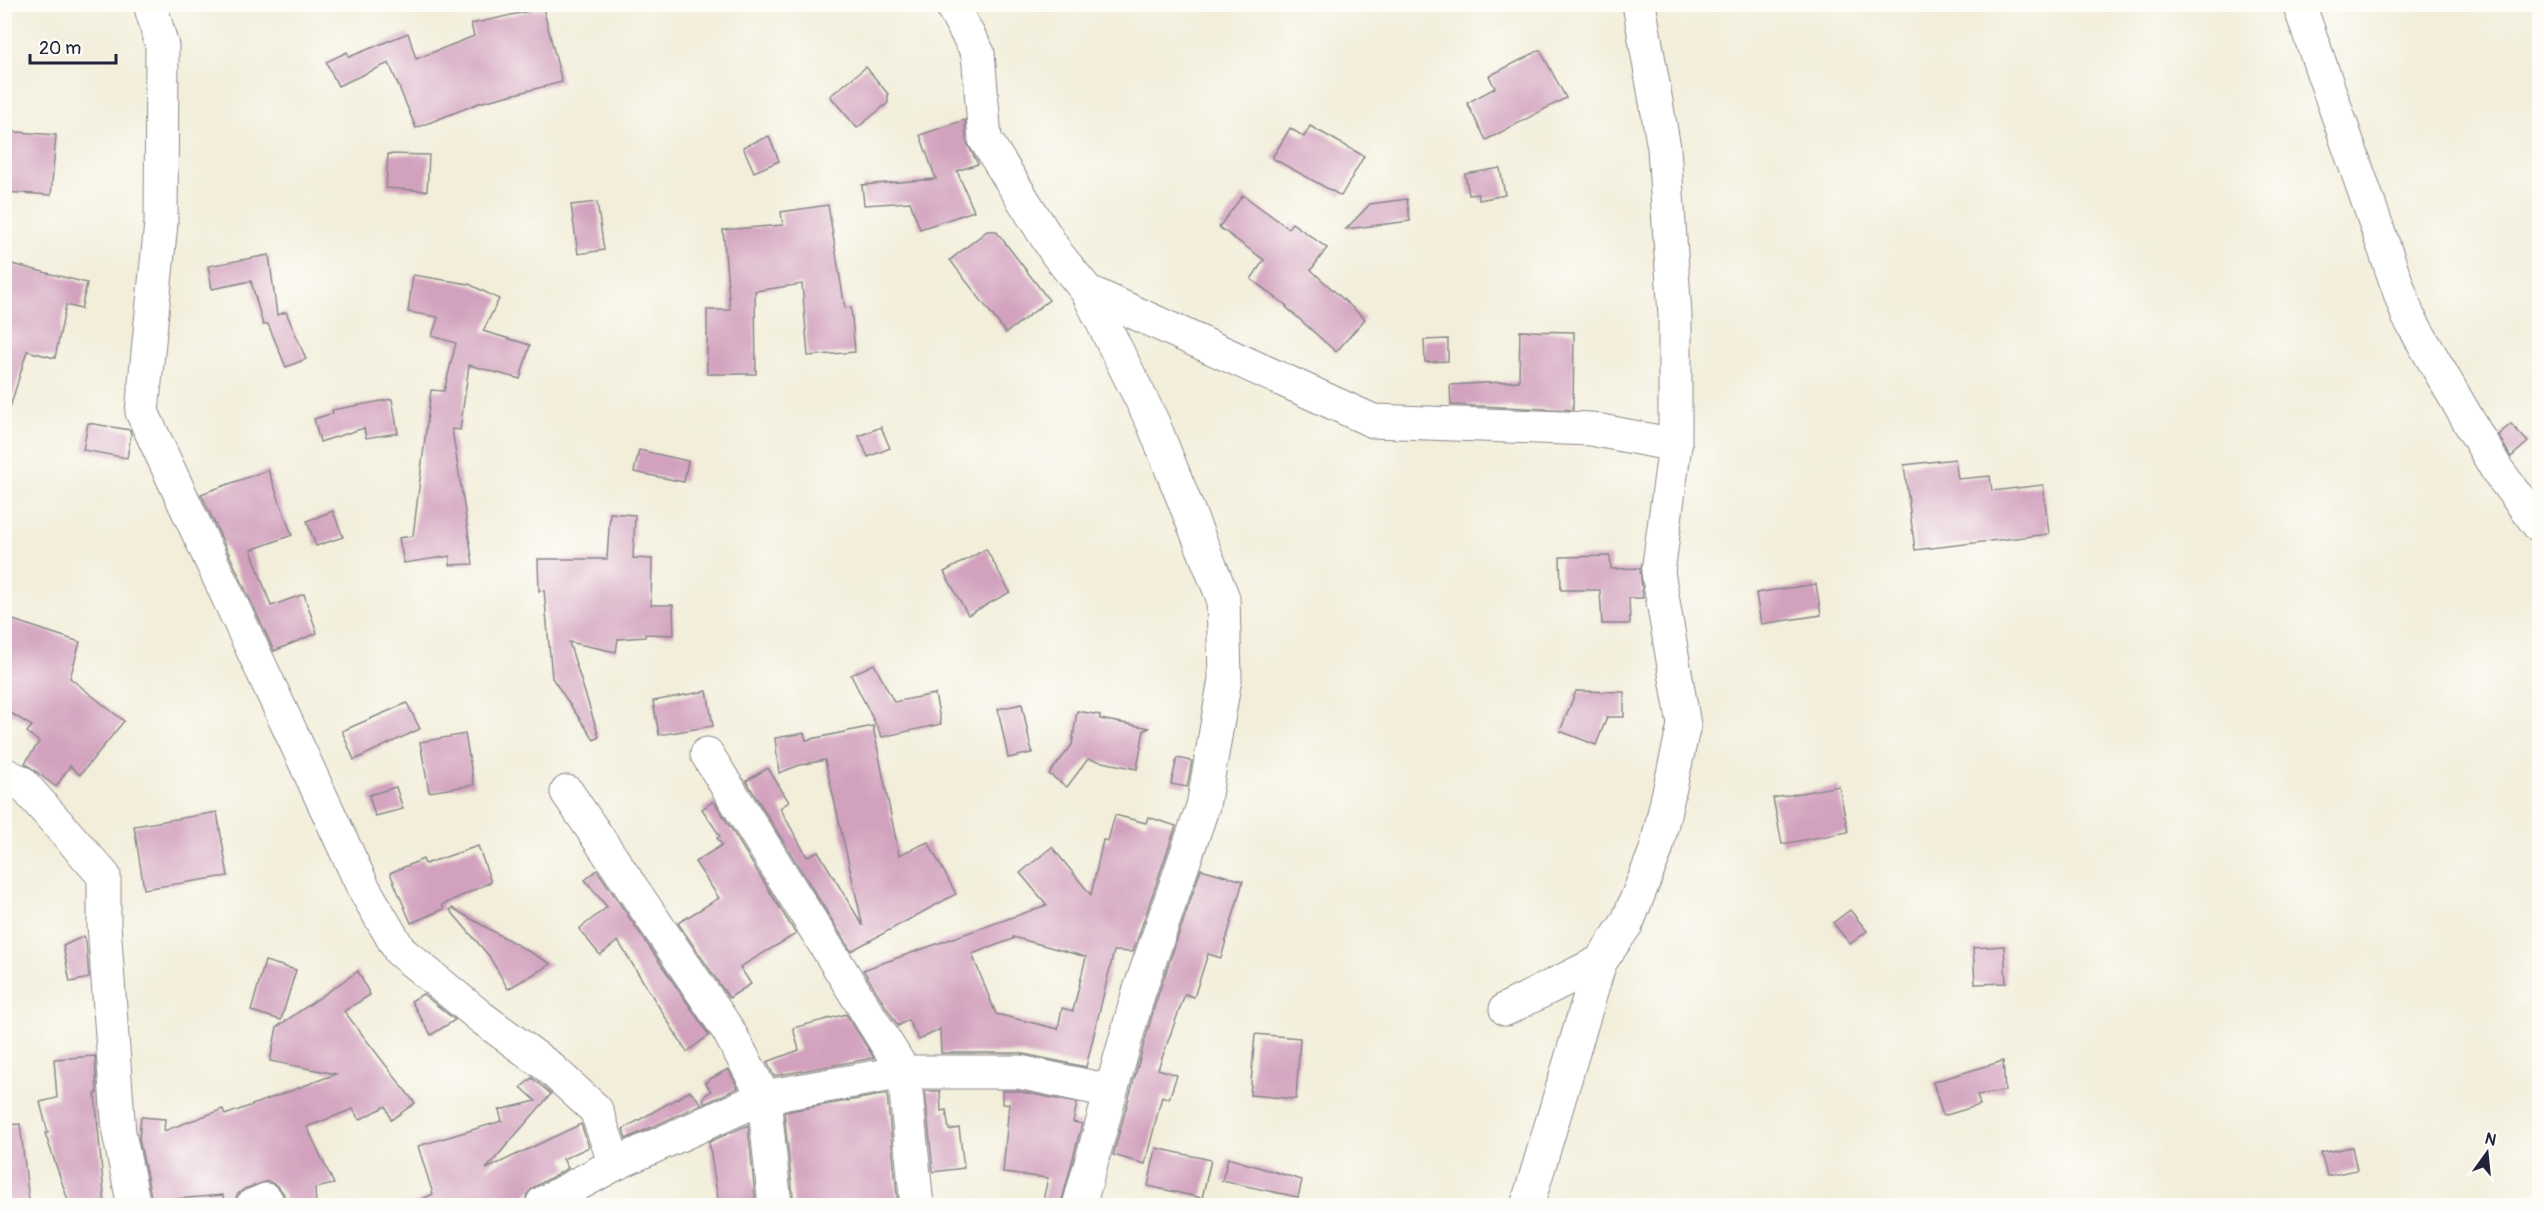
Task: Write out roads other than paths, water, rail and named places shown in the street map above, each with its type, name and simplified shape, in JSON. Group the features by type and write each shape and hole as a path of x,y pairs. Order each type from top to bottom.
{"street":[{"path":"150,4 162,46 161,223 142,412 363,887 400,951 482,1018 549,1067 596,1110 615,1164"},
{"path":"951,4 978,53 986,139 1057,254 1087,291 1153,423 1223,598 1225,679 1203,806 1138,995 1079,1206"},
{"path":"1527,1206 1600,962 1627,923 1656,850 1684,725 1658,572 1676,445 1675,315 1664,148 1639,4"},
{"path":"2299,4 2408,316 2497,470 2540,526"},
{"path":"1087,291 1373,421 1591,429 1676,445"},
{"path":"707,753 904,1072 917,1206"},
{"path":"4,774 21,782 104,876 104,925 118,1122 134,1206"},
{"path":"567,792 728,1030 764,1097 775,1206"},
{"path":"1506,1009 1600,962"},
{"path":"543,1203 615,1164 764,1097 904,1072 1019,1072 1110,1091"},
{"path":"252,1206 266,1200 268,1206"}]}
